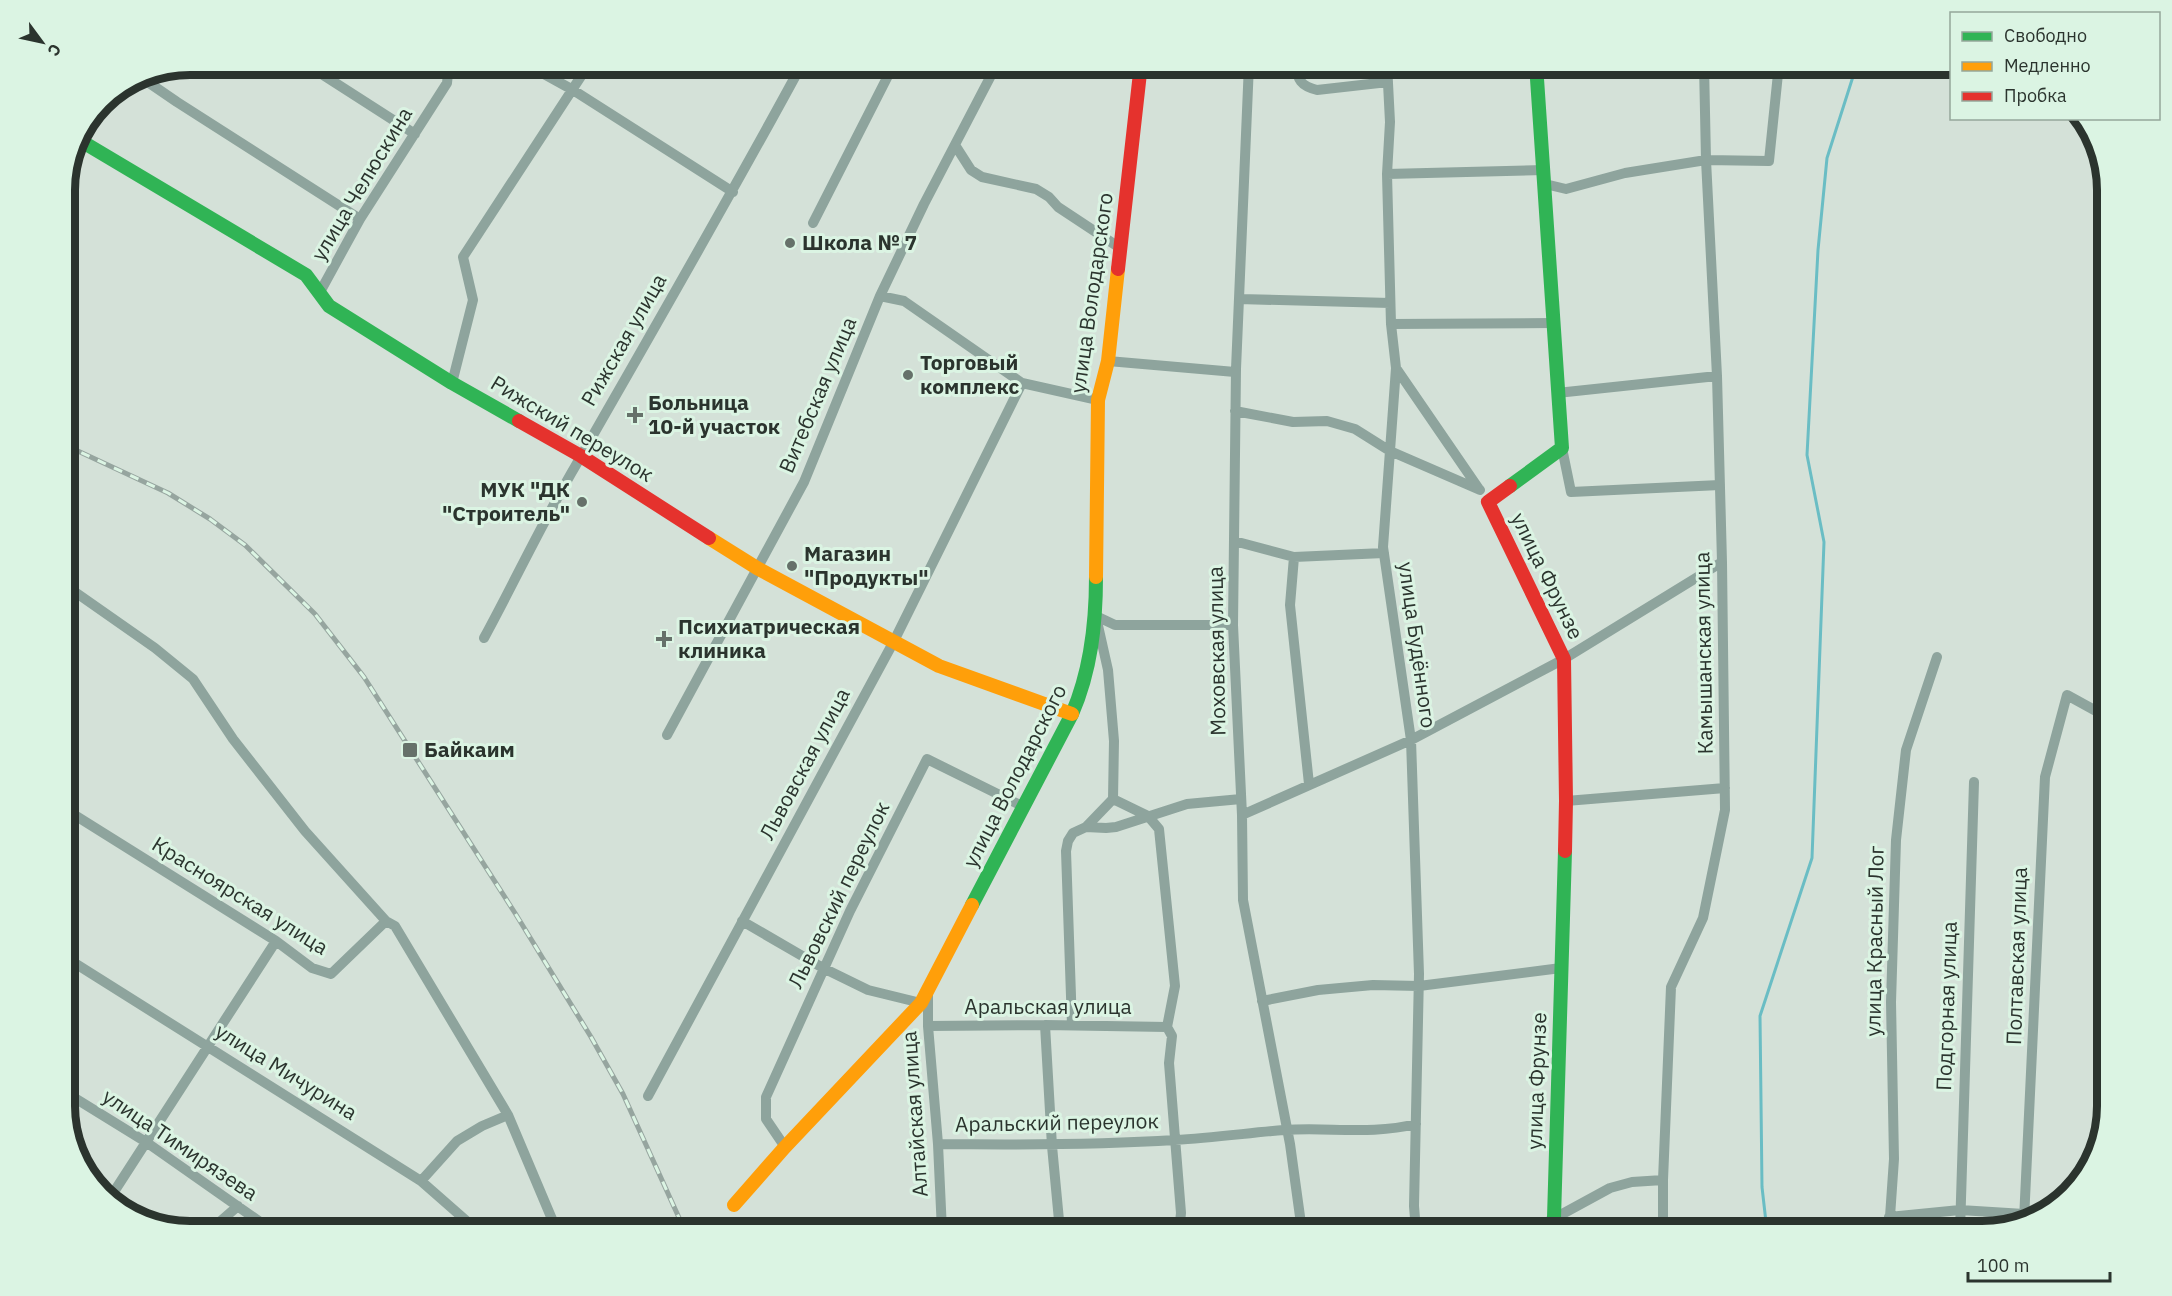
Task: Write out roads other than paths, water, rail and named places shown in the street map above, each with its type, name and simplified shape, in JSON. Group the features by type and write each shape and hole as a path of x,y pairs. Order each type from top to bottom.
{"street":[{"path":"323,75 415,134"},
{"name":"улица Челюскина","path":"320,292 360,219 447,83 448,75"},
{"path":"546,75 733,192"},
{"path":"452,383 473,300 463,257 582,75"},
{"name":"Рижская улица","path":"484,638 581,456 652,328 733,192 796,75"},
{"path":"813,223 888,75"},
{"name":"Витебская улица","path":"667,735 804,482 880,296 991,75"},
{"name":"улица Володарского","path":"734,1205 784,1147 925,998 1072,714 1084,686 1096,616 1098,400 1108,361 1140,75"},
{"name":"Моховская улица","path":"1249,75 1235,372 1233,625 1242,815 1243,900 1287,1130 1300,1221"},
{"path":"1297,75 1298,80 1306,87 1317,90 1388,82"},
{"name":"улица Будённого","path":"1388,75 1390,122 1387,174 1390,324 1396,368 1384,553 1411,740 1419,986 1415,1221"},
{"path":"1537,75 1557,393 1562,448 1571,492 1720,485"},
{"name":"Камышанская улица","path":"1663,1221 1671,987 1703,918 1725,810 1717,376 1706,160 1704,75"},
{"path":"1387,174 1544,177 1566,189 1625,173 1706,160 1769,161 1778,75"},
{"path":"149,83 360,219"},
{"name":"Рижский переулок","path":"85,143 306,275 329,306 452,383 581,456 758,568 939,666 1072,714"},
{"path":"955,145 971,170 982,177 1036,189 1049,197 1058,207 1120,248"},
{"path":"880,296 904,301 1022,383 1098,400"},
{"path":"1239,299 1390,303"},
{"path":"1390,324 1553,322"},
{"path":"1108,361 1235,372"},
{"path":"1396,368 1484,496"},
{"path":"1557,393 1717,376"},
{"name":"Львовская улица","path":"648,1096 894,641 1022,383"},
{"path":"1235,411 1293,423 1327,421 1355,429 1390,451 1484,496"},
{"name":"улица Фрунзе","path":"1547,1221 1561,968 1566,801 1564,660 1484,496 1562,448"},
{"path":"1234,542 1294,557 1384,553"},
{"path":"1294,557 1290,604 1309,784"},
{"path":"1242,815 1411,740 1564,660 1722,562"},
{"path":"75,592 155,648 193,679 233,739 305,831 386,921 395,926 508,1115 552,1221"},
{"path":"1096,616 1115,625 1233,625"},
{"path":"1072,1025 1066,851 1073,833 1086,827 1113,799 1114,741 1108,670 1096,616"},
{"name":"улица Красный Лог","path":"1889,1221 1894,1159 1891,1002 1896,840 1906,750 1937,657"},
{"name":"Полтавская улица","path":"2024,1213 2045,777 2067,695 2097,712"},
{"name":"Львовский переулок","path":"784,1147 766,1119 766,1097 850,911 927,759 1024,807"},
{"name":"Подгорная улица","path":"1960,1221 1974,782"},
{"path":"1566,801 1725,788"},
{"path":"1113,799 1148,816 1159,829 1175,986 1167,1027 1172,1036 1170,1063 1180,1221"},
{"path":"1086,827 1116,826 1187,804 1241,799"},
{"name":"Красноярская улица","path":"75,815 276,942 312,968 332,974 386,921"},
{"path":"742,921 824,968 868,990 925,998"},
{"path":"114,1192 276,942"},
{"name":"улица Мичурина","path":"75,963 210,1046 421,1181 466,1221"},
{"path":"1262,1001 1318,990 1373,985 1419,986 1561,968"},
{"name":"Алтайская улица","path":"925,998 938,1144 942,1221"},
{"path":"1045,1024 1059,1221"},
{"name":"Аральская улица","path":"928,1026 1045,1024 1167,1027"},
{"name":"улица Тимирязева","path":"75,1098 146,1142 258,1221"},
{"path":"421,1181 457,1141 482,1126 508,1115"},
{"name":"Аральский переулок","path":"938,1144 1052,1146 1176,1140 1287,1130 1360,1131 1399,1128 1416,1124"},
{"path":"1554,1221 1610,1188 1632,1182 1663,1180"},
{"path":"221,1221 238,1206"},
{"path":"1889,1217 1960,1210 2015,1216"}],"waterway":[{"path":"1766,1221 1762,1187 1760,1016 1812,858 1824,542 1807,455 1818,250 1827,158 1853,75"}],"railway":[{"path":"75,450 168,493 210,519 245,545 315,614 364,677 515,913 591,1037 623,1094 680,1221"}],"place":[{"name":"Школа № 7","path":"790,243"},
{"name":"Торговый комплекс","path":"908,375"},
{"name":"Больница 10-й участок","path":"635,415"},
{"name":"МУК \"ДК \"Строитель\"","path":"582,502"},
{"name":"Магазин \"Продукты\"","path":"792,566"},
{"name":"Психиатрическая клиника","path":"664,639"},
{"name":"Байкаим","path":"410,750"}]}
